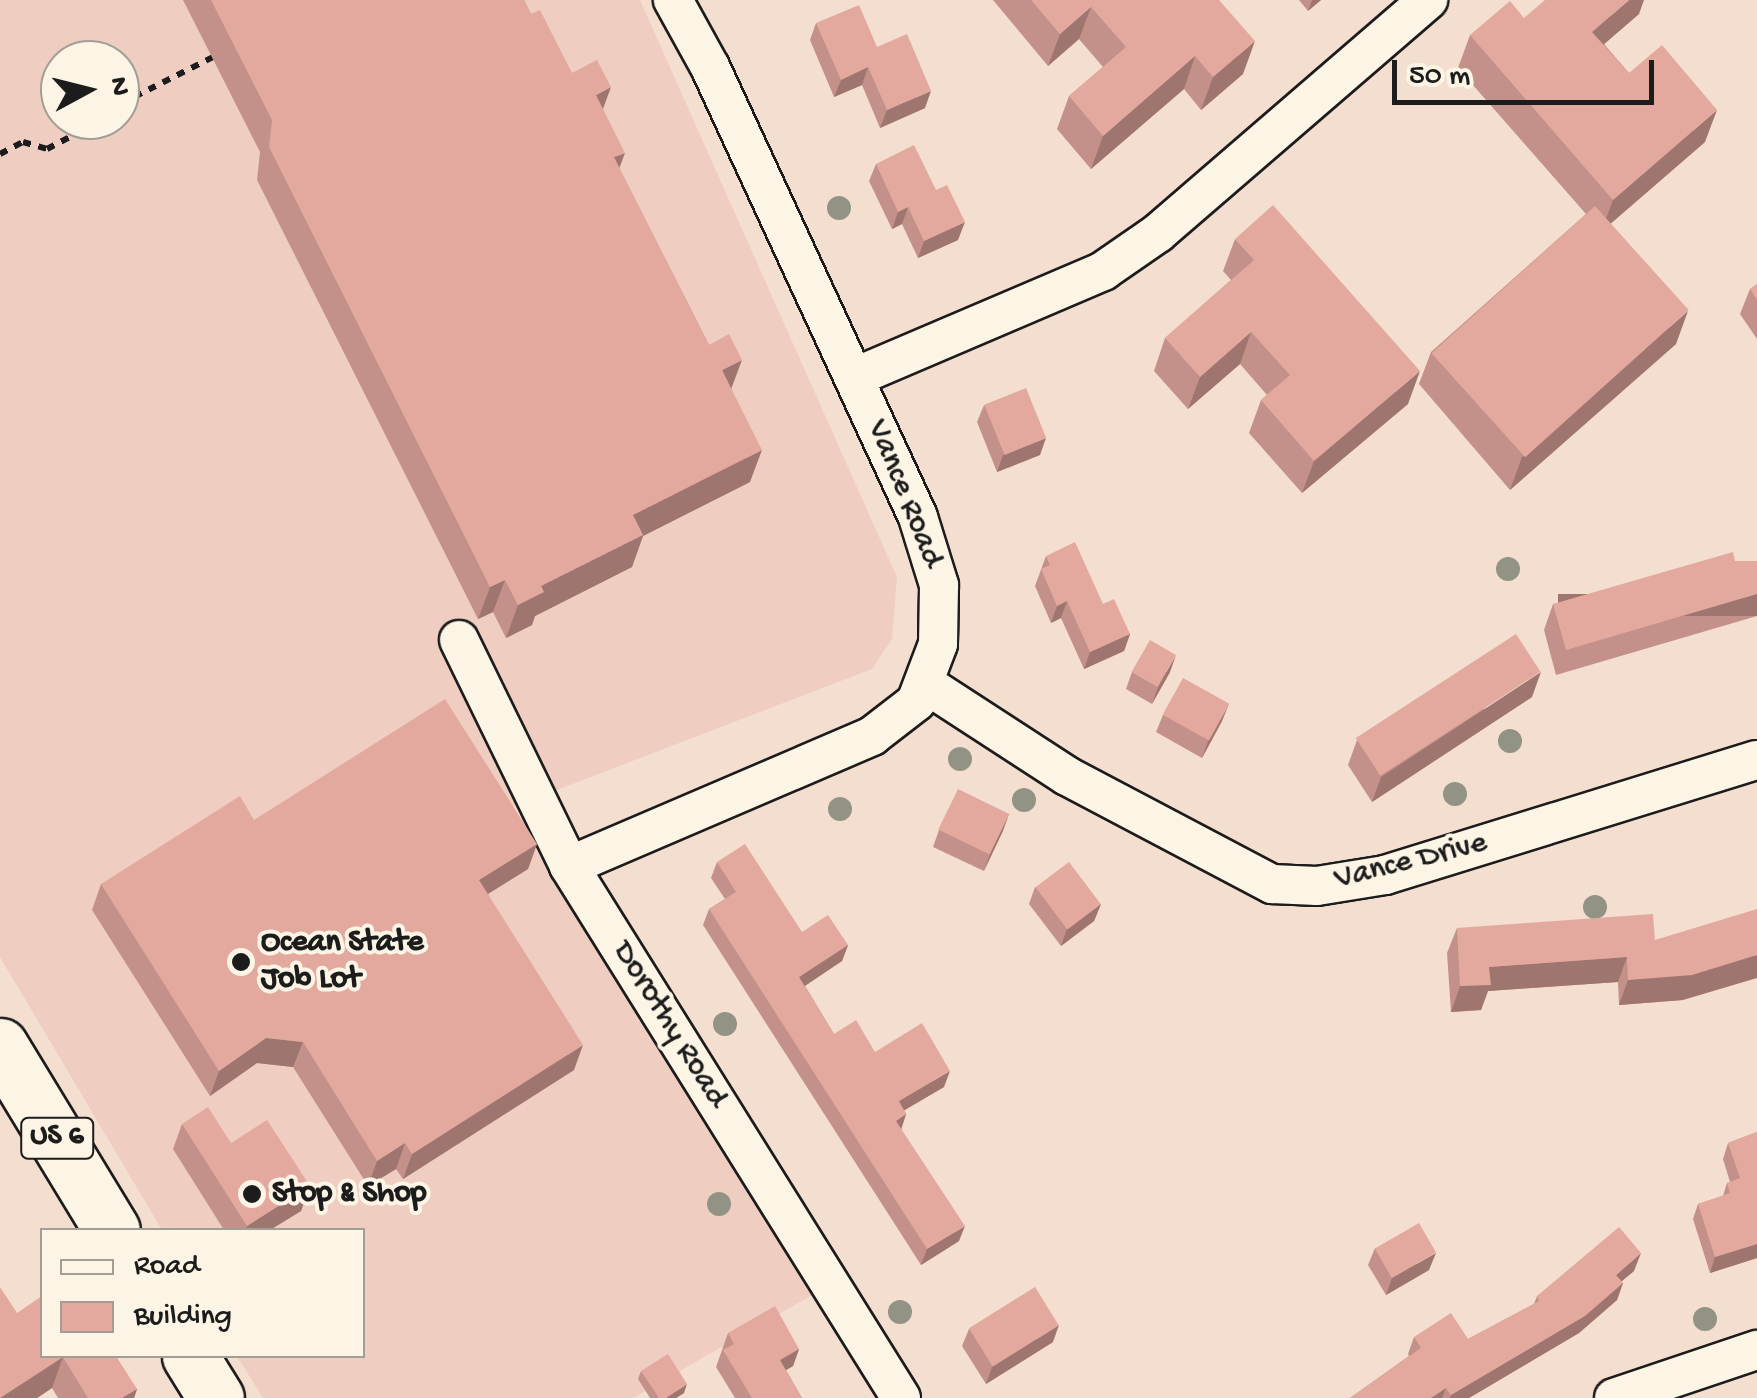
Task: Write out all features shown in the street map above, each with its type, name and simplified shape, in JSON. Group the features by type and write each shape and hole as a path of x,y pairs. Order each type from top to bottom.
{"highway":[{"name":"US 6","path":"5,1067 111,1228"},
{"path":"191,1358 216,1398"}],"street":[{"name":"Vance Road","path":"569,866 872,736 903,716 927,685 938,644 940,585 918,517 855,377 673,0"},
{"path":"855,377 1103,271 1158,233 1428,0"},
{"name":"Dorothy Road","path":"459,640 569,866 901,1398"},
{"name":"Vance Drive","path":"927,685 1067,776 1272,884 1316,886 1385,875 1757,760"},
{"path":"1614,1398 1757,1350"}],"path":[{"path":"210,36 228,70"},
{"path":"140,94 220,54"},
{"path":"0,154 23,142 47,150 65,140"}],"shaded area":[{"path":"0,0 640,0 897,577 892,639 872,669 510,808 812,1295 633,1398 263,1398 238,1358 365,1358 365,1228 161,1228 0,957"}],"building":[{"path":"211,0 524,0 531,14 540,10 572,73 597,60 611,87 596,95 625,153 614,157 709,345 729,334 742,360 722,370 762,450 633,515 643,535 541,586 544,592 518,605 505,580 490,587 269,147 272,120"},
{"path":"1031,0 1219,0 1255,41 1213,77 1195,56 1103,136 1069,96 1126,47 1091,7 1060,34"},
{"path":"1545,0 1629,0 1592,32 1629,73 1662,45 1717,110 1613,200 1470,35 1510,1 1524,18"},
{"path":"859,5 877,47 907,34 931,91 887,110 868,67 841,80 816,23"},
{"path":"914,145 936,190 947,185 965,222 924,241 908,207 898,212 876,164"},
{"path":"1273,205 1420,371 1314,461 1261,400 1290,375 1251,332 1200,377 1165,338 1254,260 1235,239"},
{"path":"1595,206 1689,310 1525,457 1432,353"},
{"path":"1026,388 1046,438 1005,455 984,405"},
{"path":"1075,542 1103,604 1114,599 1130,634 1090,652 1067,601 1057,606 1041,569 1050,565 1046,556"},
{"path":"1733,552 1735,561 1757,561 1757,594 1566,650 1553,604"},
{"path":"1516,634 1541,672 1380,776 1356,738"},
{"path":"1150,640 1176,655 1157,687 1132,672"},
{"path":"1183,678 1229,704 1209,740 1163,715"},
{"path":"445,699 537,844 479,880 583,1045 412,1154 405,1143 377,1161 303,1042 266,1038 219,1071 101,884 240,796 254,820"},
{"path":"958,789 1009,814 990,854 938,829"},
{"path":"745,844 802,932 828,915 848,945 799,977 834,1034 856,1020 875,1052 922,1023 950,1071 899,1101 906,1114 896,1121 965,1226 927,1249 709,909 736,892 717,862"},
{"path":"1069,862 1101,904 1067,930 1035,887"},
{"path":"1757,909 1757,955 1692,975 1628,980 1627,957 1489,967 1491,985 1460,986 1457,928 1653,914 1655,940"},
{"path":"208,1107 231,1143 267,1120 310,1186 247,1226 182,1124"},
{"path":"1757,1132 1757,1244 1715,1257 1698,1204 1730,1193 1727,1183 1740,1178 1728,1143"},
{"path":"1419,1223 1436,1252 1392,1278 1375,1248"},
{"path":"1619,1227 1641,1253 1616,1275 1623,1283 1585,1316 1451,1395 1446,1388 1431,1398 1350,1398 1421,1348 1414,1337 1451,1313 1468,1339 1539,1301 1537,1296"},
{"path":"0,1287 17,1313 40,1297 40,1358 61,1358 0,1398"},
{"path":"1035,1287 1059,1325 993,1366 969,1328"},
{"path":"775,1306 799,1349 780,1360 802,1398 752,1398 723,1350 734,1344 728,1333"},
{"path":"668,1354 687,1384 666,1398 659,1398 641,1371"},
{"path":"64,1358 117,1358 137,1389 122,1398 88,1398"}],"place":[{"name":"Ocean State Job Lot","path":"241,962"},
{"name":"Stop & Shop","path":"252,1194"}]}
